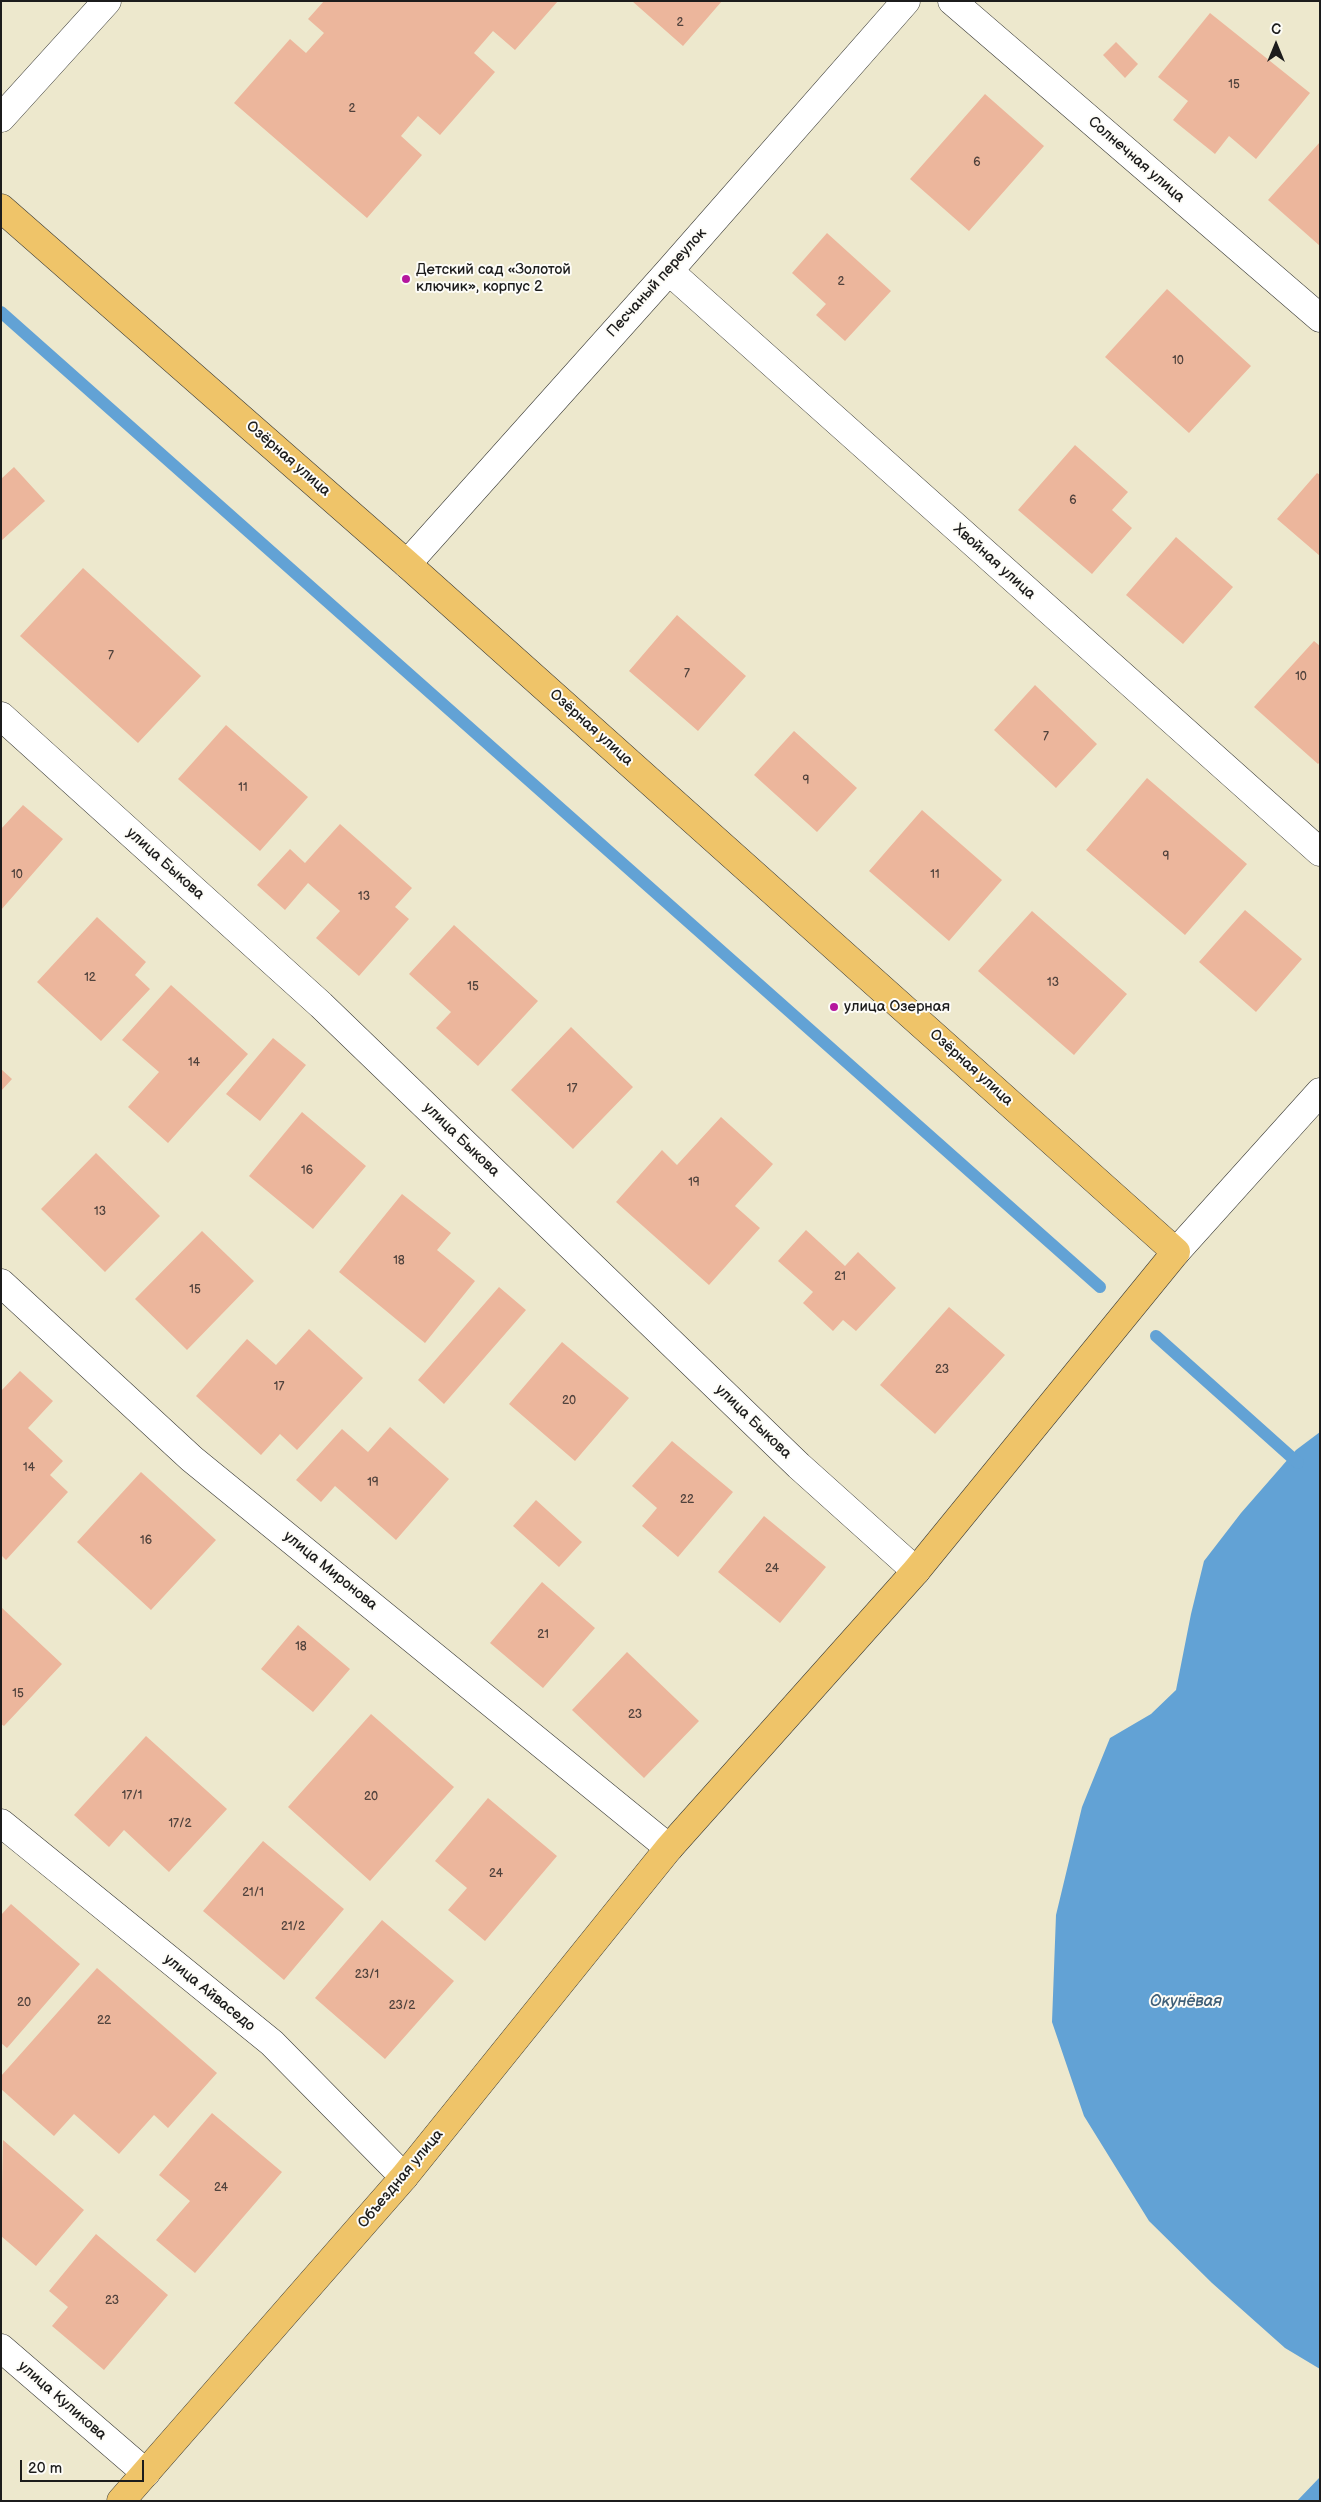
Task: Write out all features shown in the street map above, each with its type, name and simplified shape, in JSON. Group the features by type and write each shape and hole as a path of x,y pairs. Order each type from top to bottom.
{"main road":[{"name":"Озёрная улица","path":"1,208 407,564 1176,1252"},
{"name":"Объездная улица","path":"121,2501 404,2177 669,1848 916,1571 1176,1252"}],"street":[{"path":"1,118 107,1"},
{"name":"Песчаный переулок","path":"407,564 669,271 906,1"},
{"name":"Солнечная улица","path":"952,1 1320,318"},
{"name":"Хвойная улица","path":"669,271 1320,852"},
{"name":"улица Быкова","path":"1,716 321,1005 799,1466 916,1571"},
{"path":"1176,1252 1320,1092"},
{"name":"улица Миронова","path":"1,1282 192,1458 669,1848"},
{"name":"улица Айваседо","path":"1,1823 272,2043 404,2177"},
{"name":"улица Куликова","path":"1,2348 146,2473"}],"water":[{"name":"Окунёвая","path":"1320,1432 1320,2369 1285,2348 1212,2283 1149,2221 1084,2116 1052,2022 1056,1915 1082,1807 1110,1738 1151,1714 1176,1690 1204,1561 1241,1513 1296,1450"},
{"path":"1320,2477 1320,2501 1297,2501"}],"building":[{"path":"324,1 558,1 515,50 493,31 474,53 495,72 440,135 418,116 401,136 422,155 367,218 234,103 290,39 306,53 324,33 308,19"},
{"path":"632,1 722,1 683,46"},
{"path":"1210,13 1310,93 1256,159 1229,136 1215,154 1173,120 1188,101 1158,77"},
{"path":"1116,42 1138,64 1125,78 1103,55"},
{"path":"985,94 1044,146 969,231 910,179"},
{"path":"1320,142 1320,246 1268,200"},
{"path":"827,233 891,291 845,341 816,315 826,304 792,273"},
{"path":"1167,289 1251,366 1189,433 1105,357"},
{"path":"1075,445 1128,492 1112,510 1132,528 1092,574 1018,510"},
{"path":"14,467 45,501 1,541 1,479"},
{"path":"1317,473 1320,475 1320,556 1277,519"},
{"path":"1176,537 1233,587 1183,644 1126,595"},
{"path":"83,568 201,676 138,743 20,636"},
{"path":"677,615 746,676 698,731 629,671"},
{"path":"1314,641 1320,646 1320,762 1318,764 1254,707"},
{"path":"1035,685 1097,744 1056,788 994,730"},
{"path":"226,725 308,797 260,851 178,779"},
{"path":"794,731 857,788 817,832 754,775"},
{"path":"1147,778 1247,864 1185,935 1086,850"},
{"path":"23,805 63,839 1,910 1,829"},
{"path":"922,810 1002,880 949,941 869,871"},
{"path":"340,824 412,888 395,907 409,919 359,976 316,938 340,911 308,883 285,910 257,885 290,849 305,863"},
{"path":"1245,910 1302,959 1256,1012 1199,962"},
{"path":"1032,911 1127,994 1074,1055 978,971"},
{"path":"97,917 146,962 135,975 150,989 101,1041 37,982"},
{"path":"454,925 538,1001 478,1066 436,1028 451,1012 409,974"},
{"path":"171,985 248,1054 168,1143 128,1107 159,1072 122,1040"},
{"path":"571,1027 633,1087 573,1149 511,1090"},
{"path":"273,1038 306,1065 260,1121 226,1094"},
{"path":"1,1069 12,1079 1,1091"},
{"path":"302,1112 366,1166 313,1229 249,1176"},
{"path":"721,1117 773,1164 735,1206 760,1228 709,1285 616,1202 662,1150 677,1165"},
{"path":"96,1153 160,1216 105,1272 41,1209"},
{"path":"402,1194 451,1233 437,1250 475,1281 425,1343 339,1272"},
{"path":"806,1230 845,1266 858,1252 896,1288 856,1331 843,1320 833,1331 803,1303 813,1292 778,1261"},
{"path":"202,1231 254,1281 187,1350 135,1299"},
{"path":"499,1287 526,1310 444,1404 418,1380"},
{"path":"949,1307 1005,1355 935,1434 880,1385"},
{"path":"309,1329 363,1378 297,1450 280,1434 261,1455 196,1396 247,1339 276,1365"},
{"path":"562,1342 629,1398 575,1461 509,1404"},
{"path":"20,1371 53,1401 28,1428 63,1461 50,1475 68,1492 6,1560 1,1555 1,1391"},
{"path":"390,1427 449,1479 396,1540 335,1486 321,1502 296,1480 342,1429 368,1452"},
{"path":"672,1441 733,1492 678,1557 642,1526 657,1508 632,1486"},
{"path":"141,1472 216,1540 151,1610 77,1542"},
{"path":"536,1500 582,1542 559,1567 513,1526"},
{"path":"764,1516 826,1567 780,1623 718,1572"},
{"path":"542,1582 595,1628 543,1688 490,1643"},
{"path":"1,1607 62,1664 4,1726 1,1724"},
{"path":"298,1625 350,1669 313,1712 261,1669"},
{"path":"627,1652 699,1721 644,1778 572,1710"},
{"path":"371,1714 454,1787 370,1881 288,1807"},
{"path":"146,1736 227,1809 169,1872 124,1830 109,1847 74,1815"},
{"path":"488,1798 557,1856 485,1941 448,1910 467,1888 435,1861"},
{"path":"263,1841 344,1909 284,1980 203,1911"},
{"path":"11,1904 80,1964 7,2048 1,2043 1,1915"},
{"path":"382,1920 454,1981 385,2059 315,1998"},
{"path":"97,1968 217,2073 168,2128 154,2115 119,2154 74,2114 54,2136 1,2089 1,2076"},
{"path":"212,2113 282,2172 195,2273 156,2240 190,2201 159,2175"},
{"path":"3,2140 84,2210 36,2266 1,2236"},
{"path":"96,2234 168,2295 104,2370 52,2326 68,2307 49,2291"}],"waterway":[{"path":"1,312 1100,1287"},
{"path":"1156,1336 1298,1463"}],"place":[{"name":"Детский сад «Золотой ключик», корпус 2","path":"406,279"},
{"name":"улица Озерная","path":"834,1007"}]}
